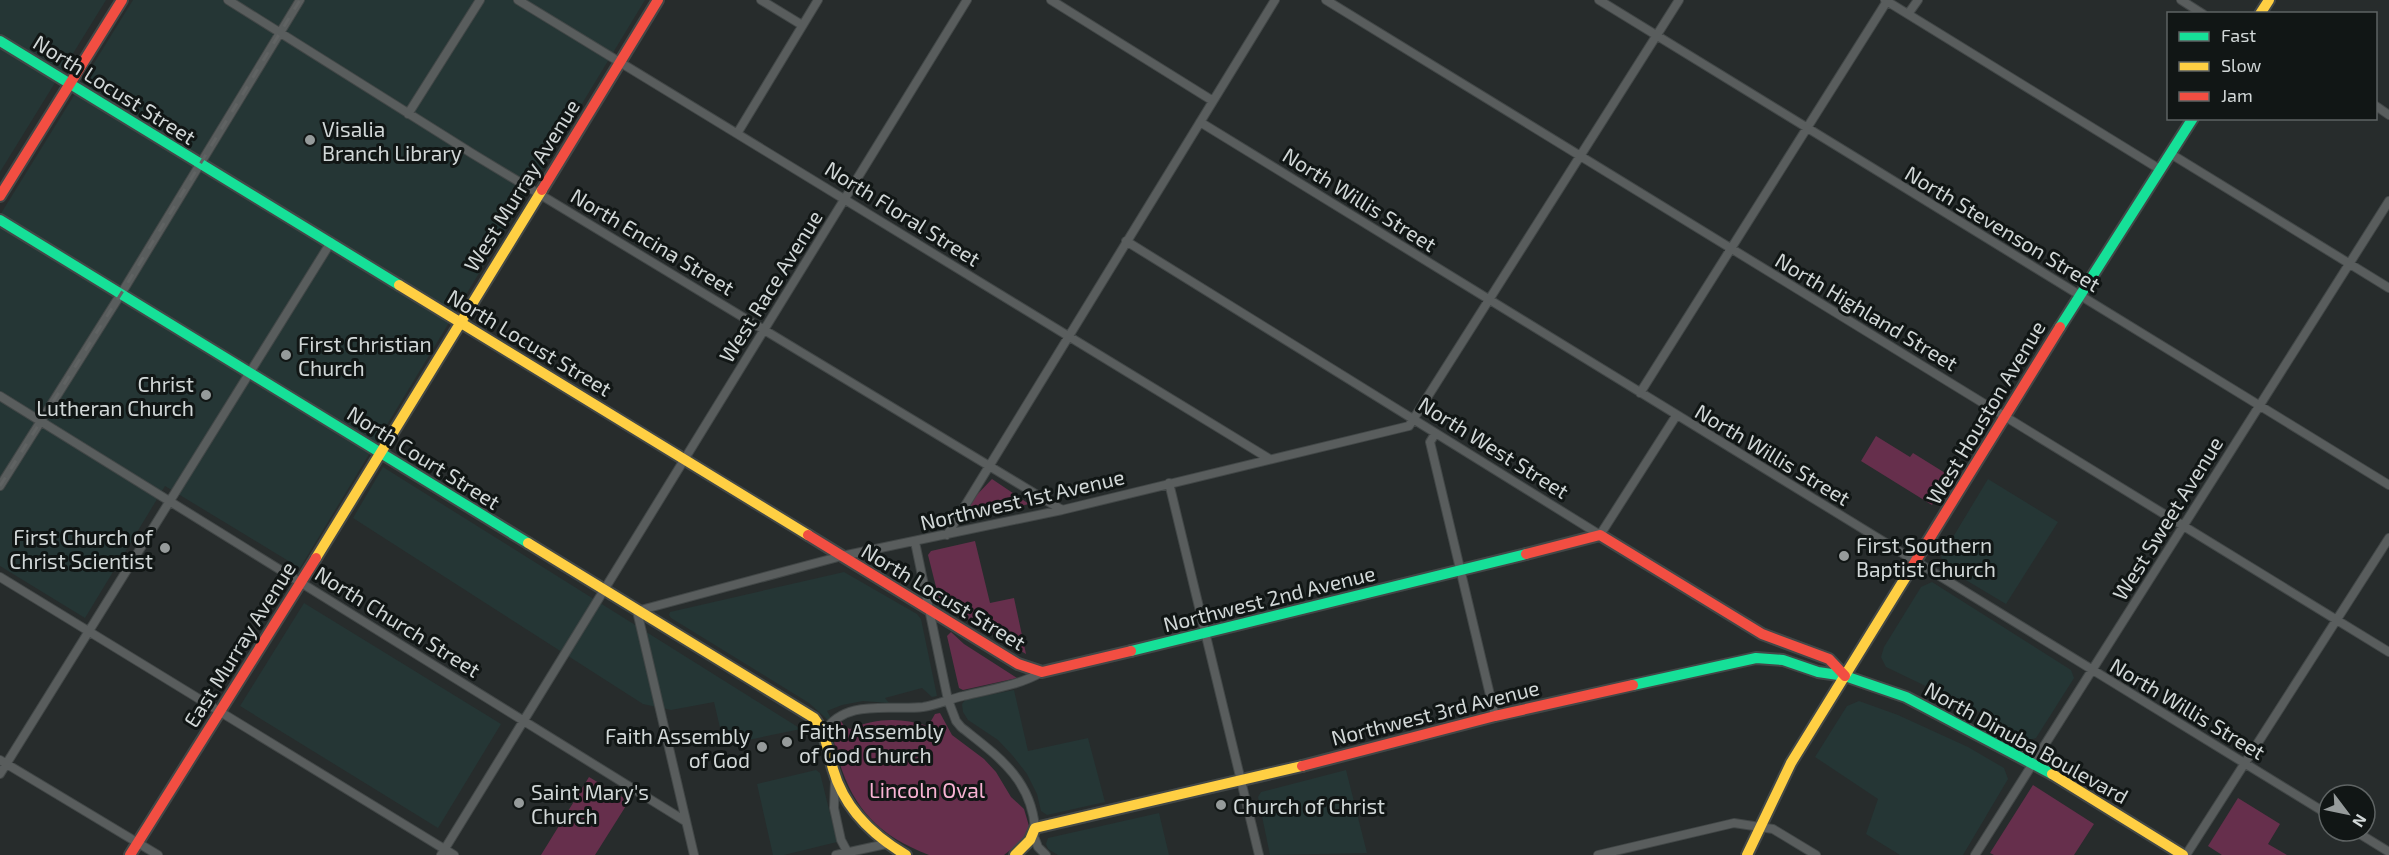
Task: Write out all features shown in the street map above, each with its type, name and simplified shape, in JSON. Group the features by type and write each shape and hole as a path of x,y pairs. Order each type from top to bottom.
{"main road":[{"path":"0,196 122,0"},
{"name":"West Murray Avenue","path":"381,453 459,321 658,0"},
{"name":"North Locust Street","path":"0,41 1018,664 1042,672"},
{"name":"West Houston Avenue","path":"1747,855 1788,768 2005,416 2192,120"},
{"name":"North Court Street","path":"0,220 802,710 814,718 824,732"},
{"name":"East Murray Avenue","path":"130,855 381,453"},
{"name":"Northwest 2nd Avenue","path":"1042,672 1206,634 1600,535"},
{"name":"North West Street","path":"1600,535 1762,634 1829,659 1845,676"},
{"path":"1756,658 1763,654 1766,648 1766,639 1762,634"},
{"name":"Northwest 3rd Avenue","path":"1034,831 1242,781 1495,716 1756,658 1783,660 1818,672 1845,676"},
{"name":"North Dinuba Boulevard","path":"1845,676 1906,698 2032,762 2185,855"},
{"path":"824,732 835,775 844,796 855,813 886,844 906,855"},
{"path":"1015,855 1025,851 1034,831"}],"street":[{"name":"North Encina Street","path":"228,0 408,114 1062,510"},
{"path":"0,486 122,294 300,0"},
{"path":"408,114 480,0"},
{"name":"North Floral Street","path":"518,0 738,132 1268,458"},
{"path":"761,0 802,26"},
{"path":"738,132 818,0"},
{"name":"West Race Avenue","path":"443,852 967,0"},
{"path":"1051,0 1213,101"},
{"path":"947,534 1275,0"},
{"name":"North Highland Street","path":"1326,0 2389,652"},
{"name":"North Stevenson Street","path":"1599,0 2389,485"},
{"path":"1413,420 1679,0"},
{"path":"1908,14 1917,0"},
{"path":"2181,0 2200,12"},
{"path":"1640,393 1886,1 2161,170"},
{"name":"North Willis Street","path":"1200,122 2317,808"},
{"path":"2171,154 2389,288"},
{"name":"West Sweet Avenue","path":"1975,855 2389,201"},
{"name":"North West Street","path":"1126,241 1600,535"},
{"path":"0,774 3,762 170,502 331,243"},
{"name":"North Church Street","path":"0,396 685,821"},
{"path":"1600,535 1676,416"},
{"name":"Northwest 1st Avenue","path":"637,611 842,556 1062,510 1268,458 1409,426 1413,420"},
{"path":"1435,434 1430,442 1495,716"},
{"path":"1169,483 1259,855"},
{"path":"2185,855 2389,538"},
{"path":"915,542 948,700 956,721 961,728 999,756 1010,768 1030,803 1038,847 1046,855"},
{"path":"0,577 220,711 443,852 454,855"},
{"path":"637,611 693,855"},
{"name":"Northwest 2nd Avenue","path":"948,700 1027,681 1042,672"},
{"path":"824,732 837,718 857,710 925,707 948,700"},
{"path":"3,762 158,855"},
{"path":"835,775 834,808 841,840 849,854"},
{"path":"1598,855 1734,823 1761,826 1779,832 1816,855"},
{"path":"2374,843 2389,852"},
{"path":"836,855 849,854 886,844"}],"shaded area":[{"path":"0,0 106,0 0,172"},
{"path":"133,0 645,0 300,568 165,486 85,618 0,566 0,215"},
{"path":"383,467 801,729 724,745 714,702 671,710 643,704 353,518"},
{"path":"1988,479 2058,522 2006,604 1944,567 1941,557"},
{"path":"844,572 917,614 921,619 937,696 932,697 922,688 885,698 889,703 863,701 842,705 827,711 831,718 828,720 809,703 669,615 670,612"},
{"path":"1932,582 2071,670 2074,678 2036,738 2029,740 1986,715 1886,667 1881,657 1884,647 1921,587"},
{"path":"304,603 501,724 438,828 240,706"},
{"path":"1014,690 1028,751 1088,738 1105,802 1047,815 1041,811 1037,794 1027,774 1013,756 998,740 968,720 963,712 962,704 965,700"},
{"path":"1859,701 1898,715 1968,747 2004,768 2008,779 1963,855 1900,855 1866,834 1878,799 1815,757 1847,706"},
{"path":"816,770 820,773 837,842 784,855 773,855 757,784"},
{"path":"1346,770 1367,853 1270,855 1258,797 1261,792"},
{"path":"1159,813 1169,855 1058,855 1048,849 1046,844 1048,838"}],"green space":[{"path":"1876,436 1910,457 1913,453 1950,476 1932,505 1861,461"},
{"path":"992,479 1029,504 965,519 963,513 971,501"},
{"path":"975,541 990,603 1014,598 1026,654 943,604 939,599 928,555 931,551"},
{"path":"951,632 964,644 1017,678 963,690 959,688 947,636"},
{"name":"Lincoln Oval","path":"940,713 952,735 984,759 996,772 1011,797 1024,809 1029,826 1022,841 1004,855 929,855 910,847 894,838 868,816 849,788 834,742 834,731 841,721 850,729 888,720 908,721 928,726 935,714"},
{"path":"589,777 629,801 595,855 541,855"},
{"path":"2033,785 2094,824 2074,855 1994,855 1990,853"},
{"path":"2238,798 2280,824 2268,844 2287,855 2222,855 2208,846"}],"railway":[{"path":"0,486 124,289 300,0"}],"traffic: fast":[{"path":"0,41 399,285"},
{"path":"2060,327 2192,120"},
{"path":"0,220 528,543"},
{"path":"1131,651 1526,554"},
{"path":"1633,685 1756,658 1783,660 1818,672 1845,676 1906,697 2052,774"}],"traffic: slow":[{"path":"2261,12 2269,0"},
{"path":"316,558 542,190"},
{"path":"399,285 808,535"},
{"path":"528,543 814,718 824,736 838,783 852,808 882,839 906,855"},
{"path":"1747,855 1791,763 1907,575"},
{"path":"1015,855 1030,840 1035,828 1302,766"},
{"path":"2052,774 2183,855"}],"traffic: jam":[{"path":"0,196 122,0"},
{"path":"542,190 658,0"},
{"path":"1907,575 2060,327"},
{"path":"808,535 1018,664 1042,672 1131,651"},
{"path":"1526,554 1600,535 1762,634 1829,659 1845,676"},
{"path":"130,855 316,558"},
{"path":"1302,766 1495,716 1633,685"}],"place":[{"name":"Visalia Branch Library","path":"310,140"},
{"name":"First Christian Church","path":"286,355"},
{"name":"Christ Lutheran Church","path":"206,395"},
{"name":"First Church of Christ Scientist","path":"165,548"},
{"name":"First Southern Baptist Church","path":"1844,556"},
{"name":"Faith Assembly of God Church","path":"787,742"},
{"name":"Faith Assembly of God","path":"762,747"},
{"name":"Saint Mary's Church","path":"519,803"},
{"name":"Church of Christ","path":"1221,805"}]}
